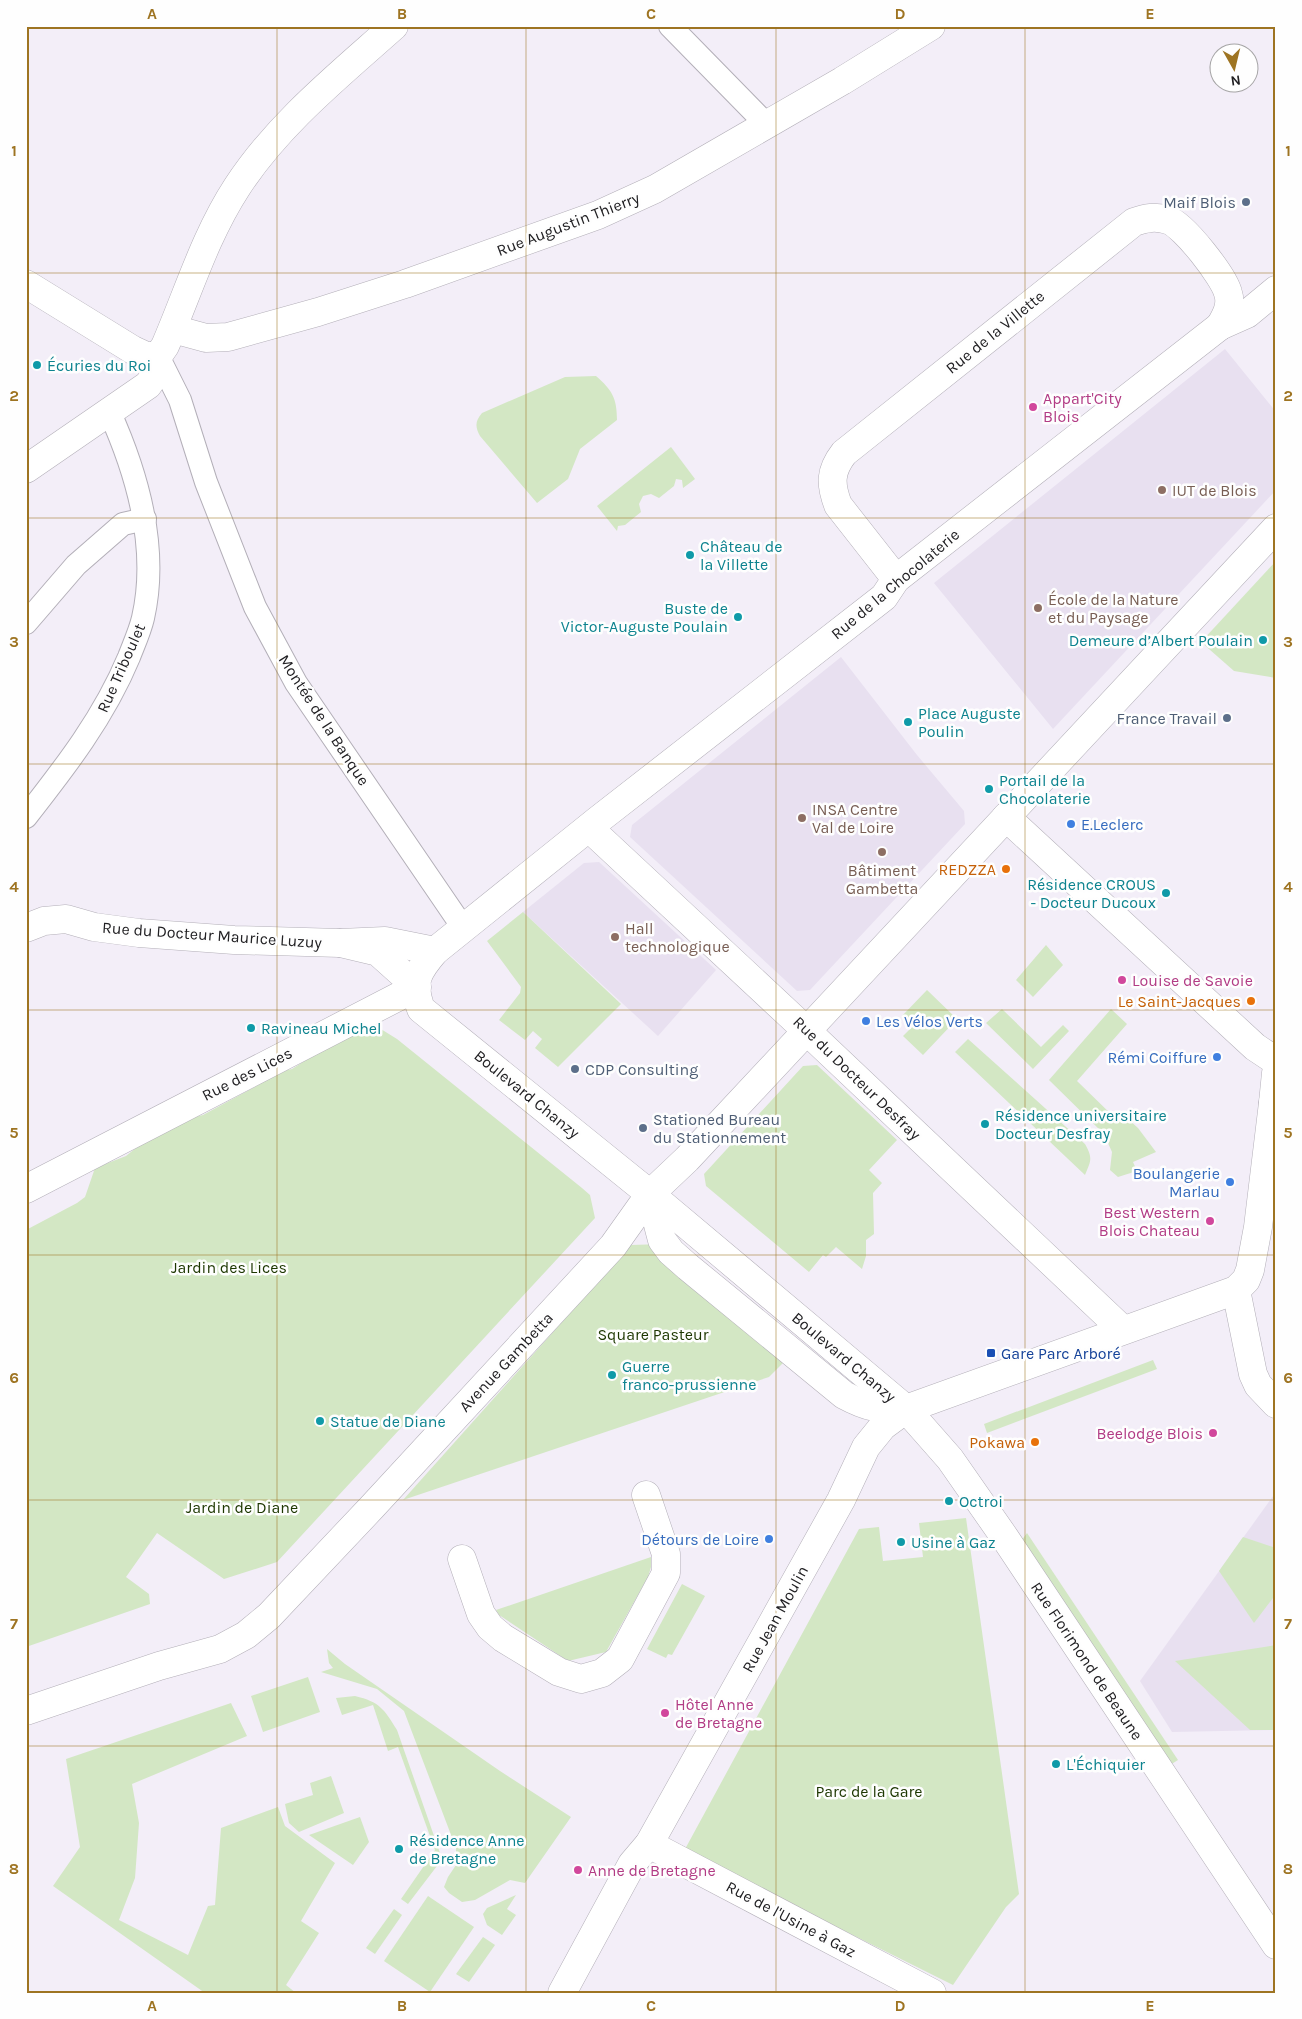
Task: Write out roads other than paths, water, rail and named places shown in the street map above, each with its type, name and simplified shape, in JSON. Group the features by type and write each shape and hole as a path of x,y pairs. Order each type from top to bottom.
{"street":[{"path":"26,469 148,385 155,375 158,356 173,329 212,231 237,186 273,140 305,105 394,26"},
{"path":"670,26 767,125"},
{"name":"Rue Augustin Thierry","path":"173,329 206,338 228,337 318,312 405,284 598,215 655,189 767,125 931,26"},
{"name":"Rue de la Villette","path":"896,580 838,505 833,490 834,466 844,453 1134,222 1153,217 1161,218 1170,220 1186,232 1224,282 1229,295 1228,311 1220,326"},
{"path":"26,284 133,350 146,356 158,356"},
{"name":"Rue de la Chocolaterie","path":"589,828 884,597 896,580 1220,326 1246,314 1276,290"},
{"name":"Montée de la Banque","path":"158,356 180,400 206,482 255,607 296,683 464,929"},
{"name":"Rue Triboulet","path":"26,817 65,768 98,720 119,679 143,618 147,590 148,558 145,519 134,476 109,411"},
{"path":"26,623 76,565 123,524 145,519"},
{"name":"Avenue Gambetta","path":"26,1711 159,1666 220,1649 246,1635 269,1616 613,1246 650,1194 687,1159 1276,528"},
{"path":"1006,817 1255,1047 1276,1062"},
{"path":"416,987 418,973 435,951 589,828"},
{"name":"Rue du Docteur Desfray","path":"589,828 1123,1330"},
{"name":"Rue du Docteur Maurice Luzuy","path":"26,928 44,921 66,919 94,927 139,933 234,940 340,943 385,942 435,951"},
{"name":"Rue du Docteur Maurice Luzuy","path":"340,943 378,952 416,987"},
{"name":"Rue des Lices","path":"26,1189 416,987"},
{"name":"Boulevard Chanzy","path":"416,987 421,1009 650,1194 906,1409"},
{"path":"1276,1073 1258,1227 1250,1270 1246,1280 1236,1290 1253,1374 1258,1385 1276,1404"},
{"name":"Rue Jean Moulin","path":"562,1993 632,1864 649,1844 841,1500 866,1447 883,1426 906,1409 1236,1290"},
{"name":"Rue Florimond de Beaune","path":"906,1409 950,1459 998,1528 1276,1945"},
{"path":"462,1559 481,1614 490,1627 503,1638 559,1672 581,1679 602,1673 620,1659 666,1573 666,1554 646,1495"},
{"name":"Rue de l'Usine à Gaz","path":"649,1844 932,1993"}],"place":[{"name":"Maif Blois","path":"1246,202"},
{"name":"Écuries du Roi","path":"37,365"},
{"name":"Appart'City Blois","path":"1033,407"},
{"name":"IUT de Blois","path":"1162,490"},
{"name":"Château de la Villette","path":"690,555"},
{"name":"École de la Nature et du Paysage","path":"1038,608"},
{"name":"Buste de Victor-Auguste Poulain","path":"738,617"},
{"name":"Demeure d’Albert Poulain","path":"1263,640"},
{"name":"France Travail","path":"1227,718"},
{"name":"Place Auguste Poulin","path":"908,722"},
{"name":"Portail de la Chocolaterie","path":"989,789"},
{"name":"INSA Centre Val de Loire","path":"802,818"},
{"name":"E.Leclerc","path":"1071,824"},
{"name":"Bâtiment Gambetta","path":"882,852"},
{"name":"REDZZA","path":"1006,869"},
{"name":"Résidence CROUS - Docteur Ducoux","path":"1166,893"},
{"name":"Hall technologique","path":"615,937"},
{"name":"Louise de Savoie","path":"1122,980"},
{"name":"Le Saint-Jacques","path":"1251,1001"},
{"name":"Les Vélos Verts","path":"866,1021"},
{"name":"Ravineau Michel","path":"251,1028"},
{"name":"Rémi Coiffure","path":"1217,1057"},
{"name":"CDP Consulting","path":"575,1069"},
{"name":"Résidence universitaire Docteur Desfray","path":"985,1124"},
{"name":"Stationed Bureau du Stationnement","path":"643,1128"},
{"name":"Boulangerie Marlau","path":"1230,1182"},
{"name":"Best Western Blois Chateau","path":"1210,1221"},
{"name":"Gare Parc Arboré","path":"991,1353"},
{"name":"Guerre franco-prussienne","path":"612,1375"},
{"name":"Statue de Diane","path":"320,1421"},
{"name":"Beelodge Blois","path":"1213,1433"},
{"name":"Pokawa","path":"1035,1442"},
{"name":"Octroi","path":"949,1501"},
{"name":"Détours de Loire","path":"769,1539"},
{"name":"Usine à Gaz","path":"901,1542"},
{"name":"Hôtel Anne de Bretagne","path":"665,1713"},
{"name":"L'Échiquier","path":"1056,1764"},
{"name":"Résidence Anne de Bretagne","path":"399,1849"},
{"name":"Anne de Bretagne","path":"578,1870"}],"park label":[{"name":"Jardin des Lices","path":"229,1267"},
{"name":"Square Pasteur","path":"653,1334"},
{"name":"Jardin de Diane","path":"242,1507"},
{"name":"Parc de la Gare","path":"869,1791"}]}
